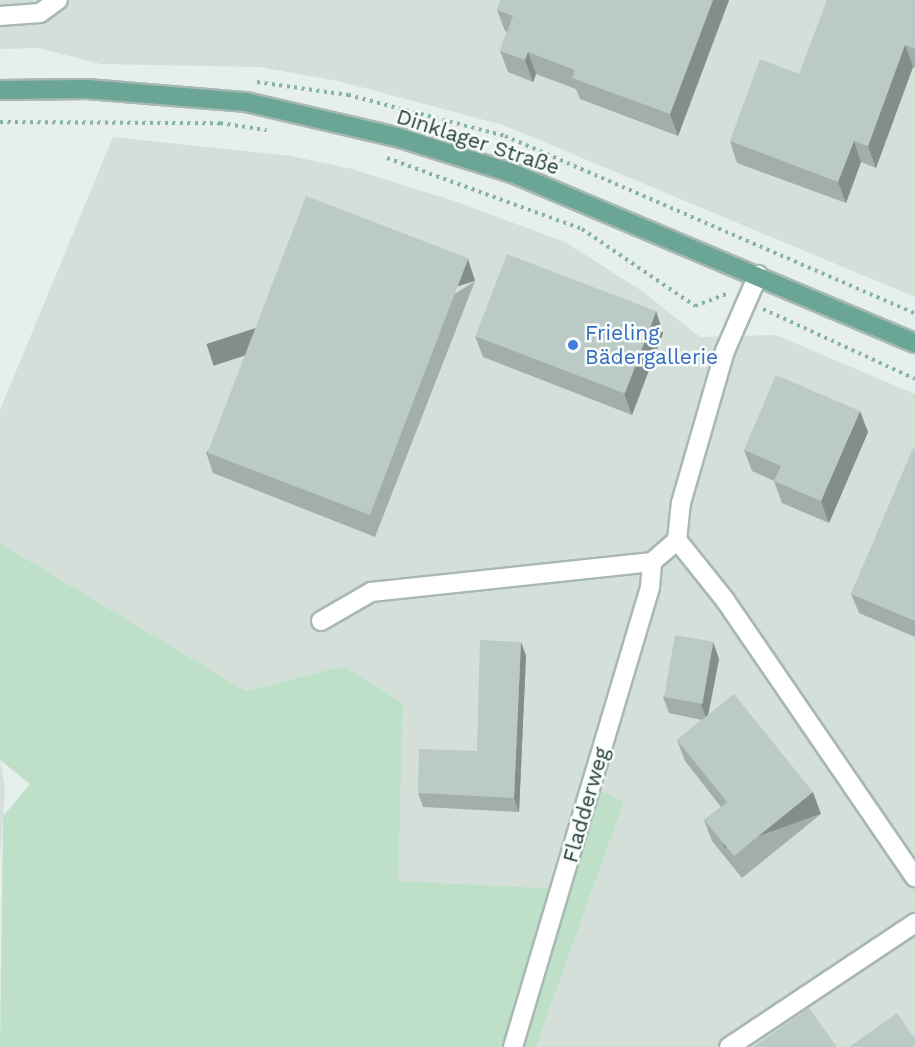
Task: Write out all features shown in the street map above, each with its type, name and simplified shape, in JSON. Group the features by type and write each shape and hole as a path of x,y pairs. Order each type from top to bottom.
{"main road":[{"name":"Dinklager Straße","path":"0,90 87,89 246,102 397,137 513,173 915,343"}],"street":[{"path":"0,16 40,13 58,0"},
{"path":"321,621 371,592 652,562 677,540 681,503 718,372 758,275"},
{"path":"677,540 725,600 915,878"},
{"name":"Fladderweg","path":"513,1047 650,587 652,562"},
{"path":"729,1047 915,923"}],"path":[{"path":"0,122 220,123 274,131"},
{"path":"383,156 582,229 695,306 726,291 915,379"}],"shaded area":[{"path":"0,0 915,0 915,297 503,125 342,82 260,67 101,64 38,48 0,49"},
{"path":"113,137 291,156 352,169 457,202 565,242 642,291 700,337 776,335 915,394 915,1047 536,1047 624,802 569,889 397,881 403,703 343,666 246,691 0,543 0,410"},
{"path":"0,760 5,788 0,856"}],"green space":[{"path":"0,543 246,691 343,666 403,703 398,881 568,889 596,789 624,802 536,1047 0,1047 3,816 30,784 0,760"}],"building":[{"path":"501,0 713,0 670,114 572,78 575,70 528,52 525,60 500,51 513,16 497,10"},
{"path":"827,0 915,0 915,49 905,45 868,146 854,141 838,182 730,141 760,59 799,74"},
{"path":"306,196 468,258 370,515 207,453"},
{"name":"Frieling Bädergallerie","path":"507,254 656,311 625,393 475,336"},
{"path":"776,375 860,411 821,501 774,481 781,466 744,450"},
{"path":"913,448 915,449 915,621 851,594"},
{"path":"675,635 713,642 702,704 664,697"},
{"path":"480,640 521,642 514,798 418,793 419,749 477,751"},
{"path":"734,694 813,792 734,856 704,820 727,802 677,740"},
{"path":"809,1008 837,1047 753,1047"},
{"path":"897,1013 915,1039 915,1047 849,1047"}],"place":[{"name":"Frieling Bädergallerie","path":"573,345"}]}
